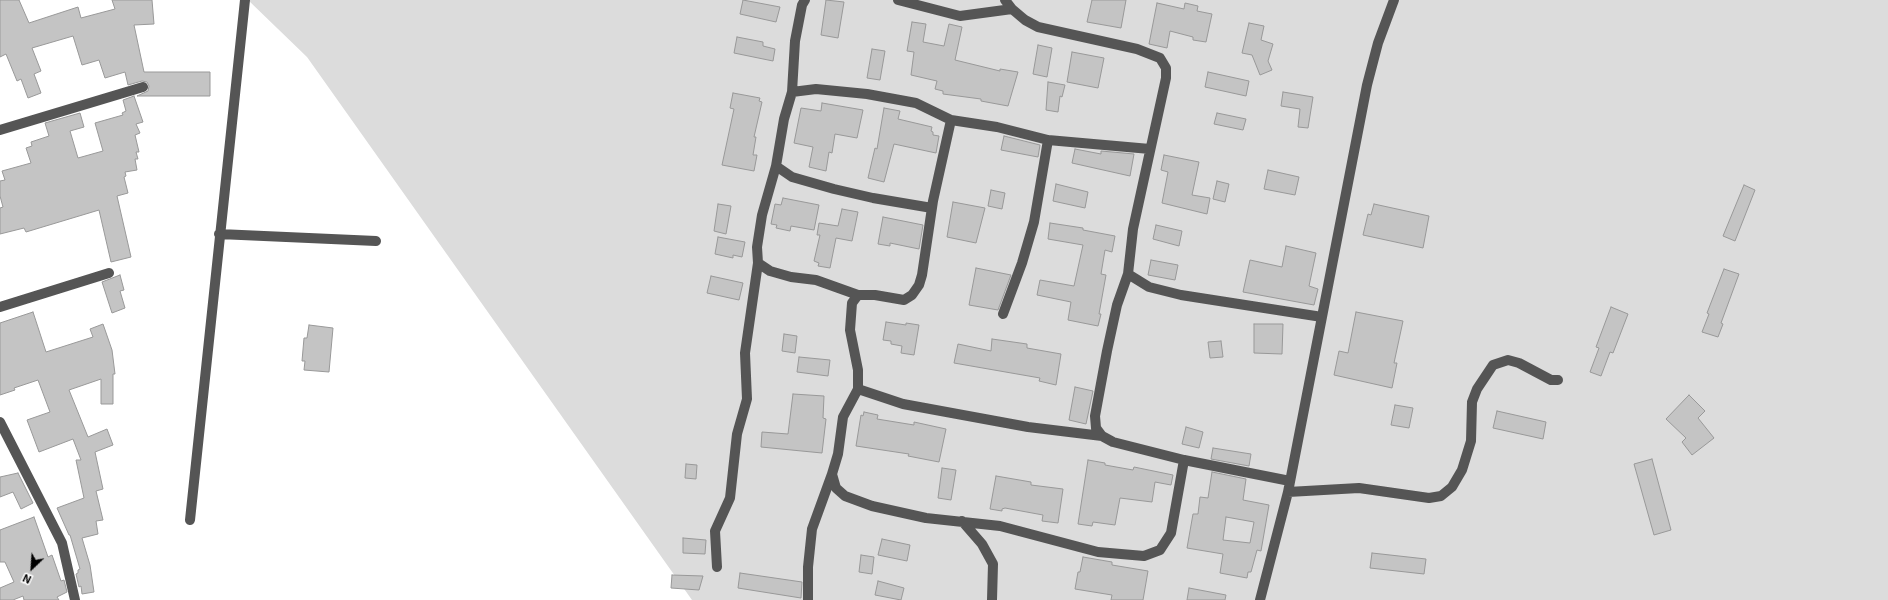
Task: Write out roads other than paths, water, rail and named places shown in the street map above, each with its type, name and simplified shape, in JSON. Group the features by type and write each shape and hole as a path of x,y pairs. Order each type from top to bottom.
{"street":[{"path":"190,520 219,234 245,0"},
{"path":"717,567 715,531 730,498 737,434 747,398 745,354 758,263 757,247 762,215 776,166 784,119 792,92 795,41 802,5 806,0"},
{"path":"898,0 960,16 1012,9"},
{"path":"1005,0 1012,9 1025,20 1038,27 1137,49 1160,58 1166,68 1166,78 1133,228 1128,274 1116,305 1095,416 1096,428 1102,436"},
{"path":"1260,600 1288,492 1367,85 1378,42 1394,0"},
{"path":"0,130 143,87"},
{"path":"792,92 816,89 867,94 916,103 951,120 997,127 1048,140 1150,149"},
{"path":"758,263 770,271 791,277 816,280 858,295 875,295 904,300 912,295 919,285 922,275 932,208 951,120"},
{"path":"1002,314 1022,263 1034,222 1048,140"},
{"path":"776,166 792,177 834,189 874,198 932,208"},
{"path":"219,234 376,242"},
{"path":"0,307 109,273"},
{"path":"1128,274 1149,287 1181,295 1322,317"},
{"path":"808,600 808,567 812,529 838,454 843,417 858,389 858,370 850,330 852,303 858,295"},
{"path":"1288,492 1359,488 1429,498 1441,496 1452,487 1462,470 1471,441 1472,402 1477,388 1493,365 1508,360 1519,363 1551,380 1558,380"},
{"path":"858,389 903,404 1028,427 1102,436 1113,442 1184,460 1290,481"},
{"path":"0,422 62,543 75,600"},
{"path":"832,474 836,488 846,496 872,506 926,518 1000,526 1098,552 1144,556 1160,550 1170,533 1184,460"},
{"path":"962,521 982,544 993,564 992,600"}]}
